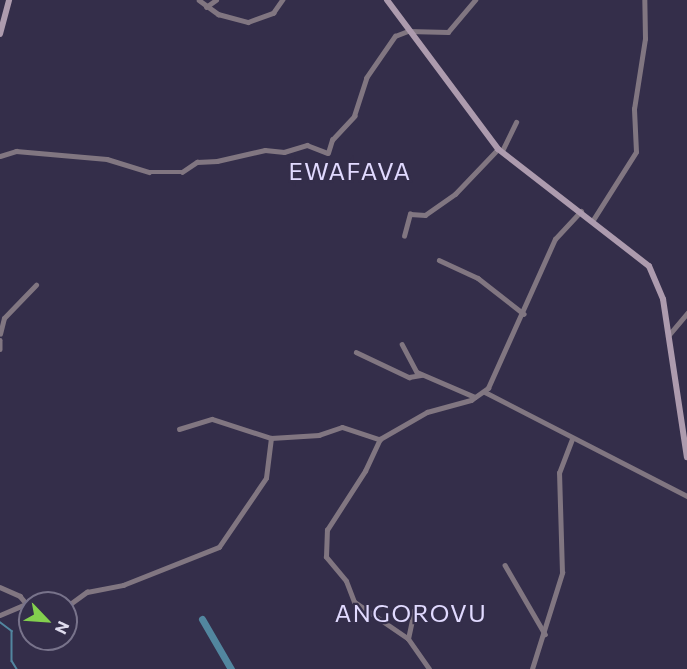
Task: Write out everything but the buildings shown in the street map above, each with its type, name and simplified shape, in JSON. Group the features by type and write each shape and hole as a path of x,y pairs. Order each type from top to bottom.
{"street":[{"path":"0,34 9,0"},
{"path":"199,0 206,7 224,16 248,22 273,14 282,0"},
{"path":"206,7 216,0"},
{"path":"387,0 408,31 500,150 593,220 649,266 658,280 687,458"},
{"path":"0,156 16,151 107,159 148,172 182,172 197,162 217,161 265,150 284,152 307,145 328,153 332,140 354,116 360,92 374,65 395,36 408,31 448,32 475,0"},
{"path":"593,220 636,152 634,109 645,39 645,0"},
{"path":"404,236 410,214 430,212 459,190 500,150 516,122"},
{"path":"429,669 408,639 354,602 346,581 325,552 332,518 365,471 380,439 444,405 485,392 524,314 555,239 581,211"},
{"path":"439,260 473,275 524,314"},
{"path":"0,334 4,318 36,285"},
{"path":"668,336 687,313"},
{"path":"0,340 0,349"},
{"path":"402,344 413,369 475,397"},
{"path":"356,352 409,376 422,375"},
{"path":"485,392 572,439 687,496"},
{"path":"179,429 208,419 271,438 319,435 342,427 380,439"},
{"path":"78,598 87,592 123,585 219,547 266,478 271,438"},
{"path":"532,669 546,634 562,573 559,473 572,439"},
{"path":"505,565 546,634"},
{"path":"0,587 18,595"},
{"path":"0,615 18,609"},
{"path":"408,639 414,610"}],"waterway":[{"path":"202,619 231,669"},
{"path":"0,622 12,631 12,661 17,669"}],"district":[{"name":"EWAFAVA","path":"350,171"},
{"name":"ANGOROVU","path":"411,613"}]}
